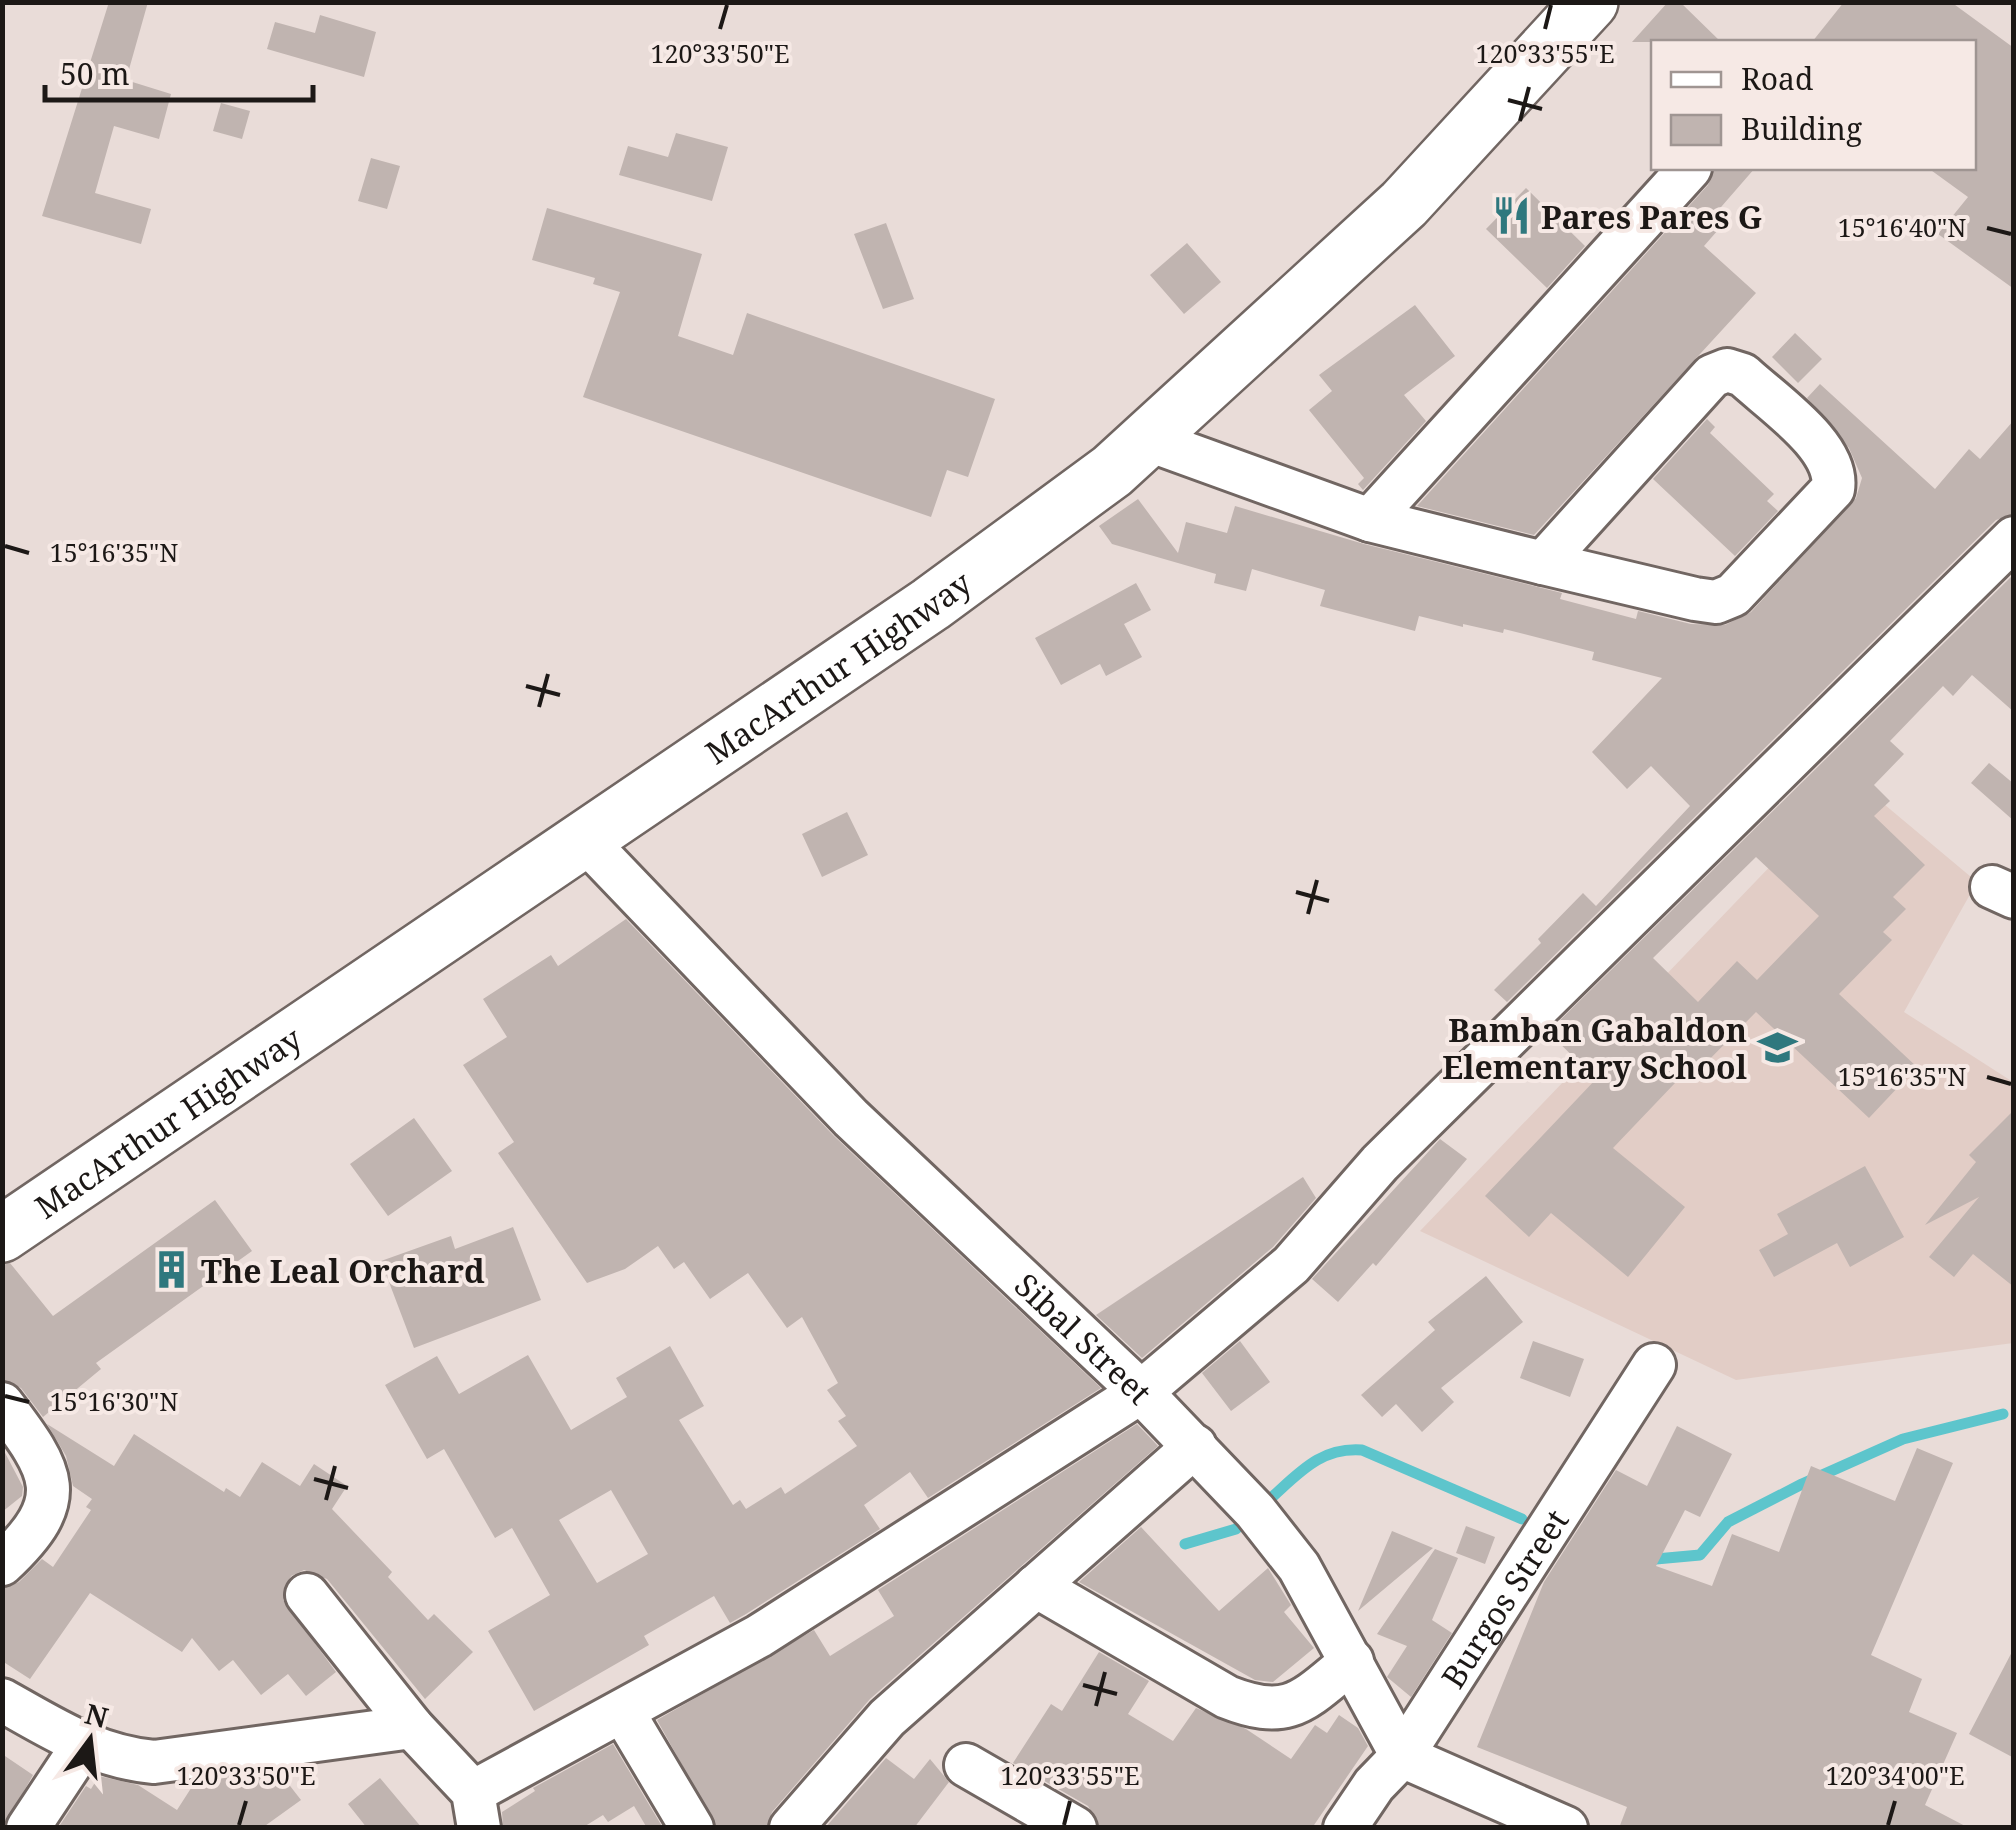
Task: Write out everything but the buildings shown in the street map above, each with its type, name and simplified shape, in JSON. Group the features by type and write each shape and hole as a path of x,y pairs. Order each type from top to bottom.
{"highway":[{"name":"MacArthur Highway","path":"2,1234 932,604 1112,471 1404,204 1590,2"}],"street":[{"path":"1370,520 1688,170"},
{"path":"1146,439 1370,520 1543,563 1716,602 1733,595 1833,490 1836,473 1828,454 1743,375 1727,370 1712,376 1543,563"},
{"path":"307,1595 476,1810 623,1712 759,1636 1141,1392 1291,1264 1380,1163 2014,538"},
{"name":"Sibal Street","path":"583,838 851,1118 1141,1392 1255,1510 1298,1568 1402,1756"},
{"name":"Burgos Street","path":"1346,1828 1374,1785 1402,1756 1654,1365"},
{"path":"2,1404 42,1456 51,1489 38,1528 2,1564"},
{"path":"790,1828 887,1718 1195,1446"},
{"path":"1036,1586 1227,1698 1253,1708 1286,1709 1301,1702 1352,1661"},
{"path":"2,1700 83,1745 120,1759 154,1762 412,1727"},
{"path":"623,1712 692,1828"},
{"path":"28,1828 83,1745"},
{"path":"1402,1756 1566,1828"},
{"path":"966,1764 1075,1828"}],"shaded area":[{"name":"Bamban Gabaldon Elementary School","path":"1854,779 1977,882 1904,1012 2013,1082 2013,1343 1736,1380 1420,1231"}],"waterway":[{"path":"1645,1560 1700,1555 1728,1522 1802,1484 1903,1439 2003,1414"},
{"path":"1271,1498 1323,1457 1362,1450 1522,1519"},
{"path":"1185,1544 1236,1529 1248,1518"}],"place":[{"name":"Pares Pares G","path":"1511,216"},
{"name":"Bamban Gabaldon Elementary School","path":"1777,1047"},
{"name":"The Leal Orchard","path":"171,1270"}]}
